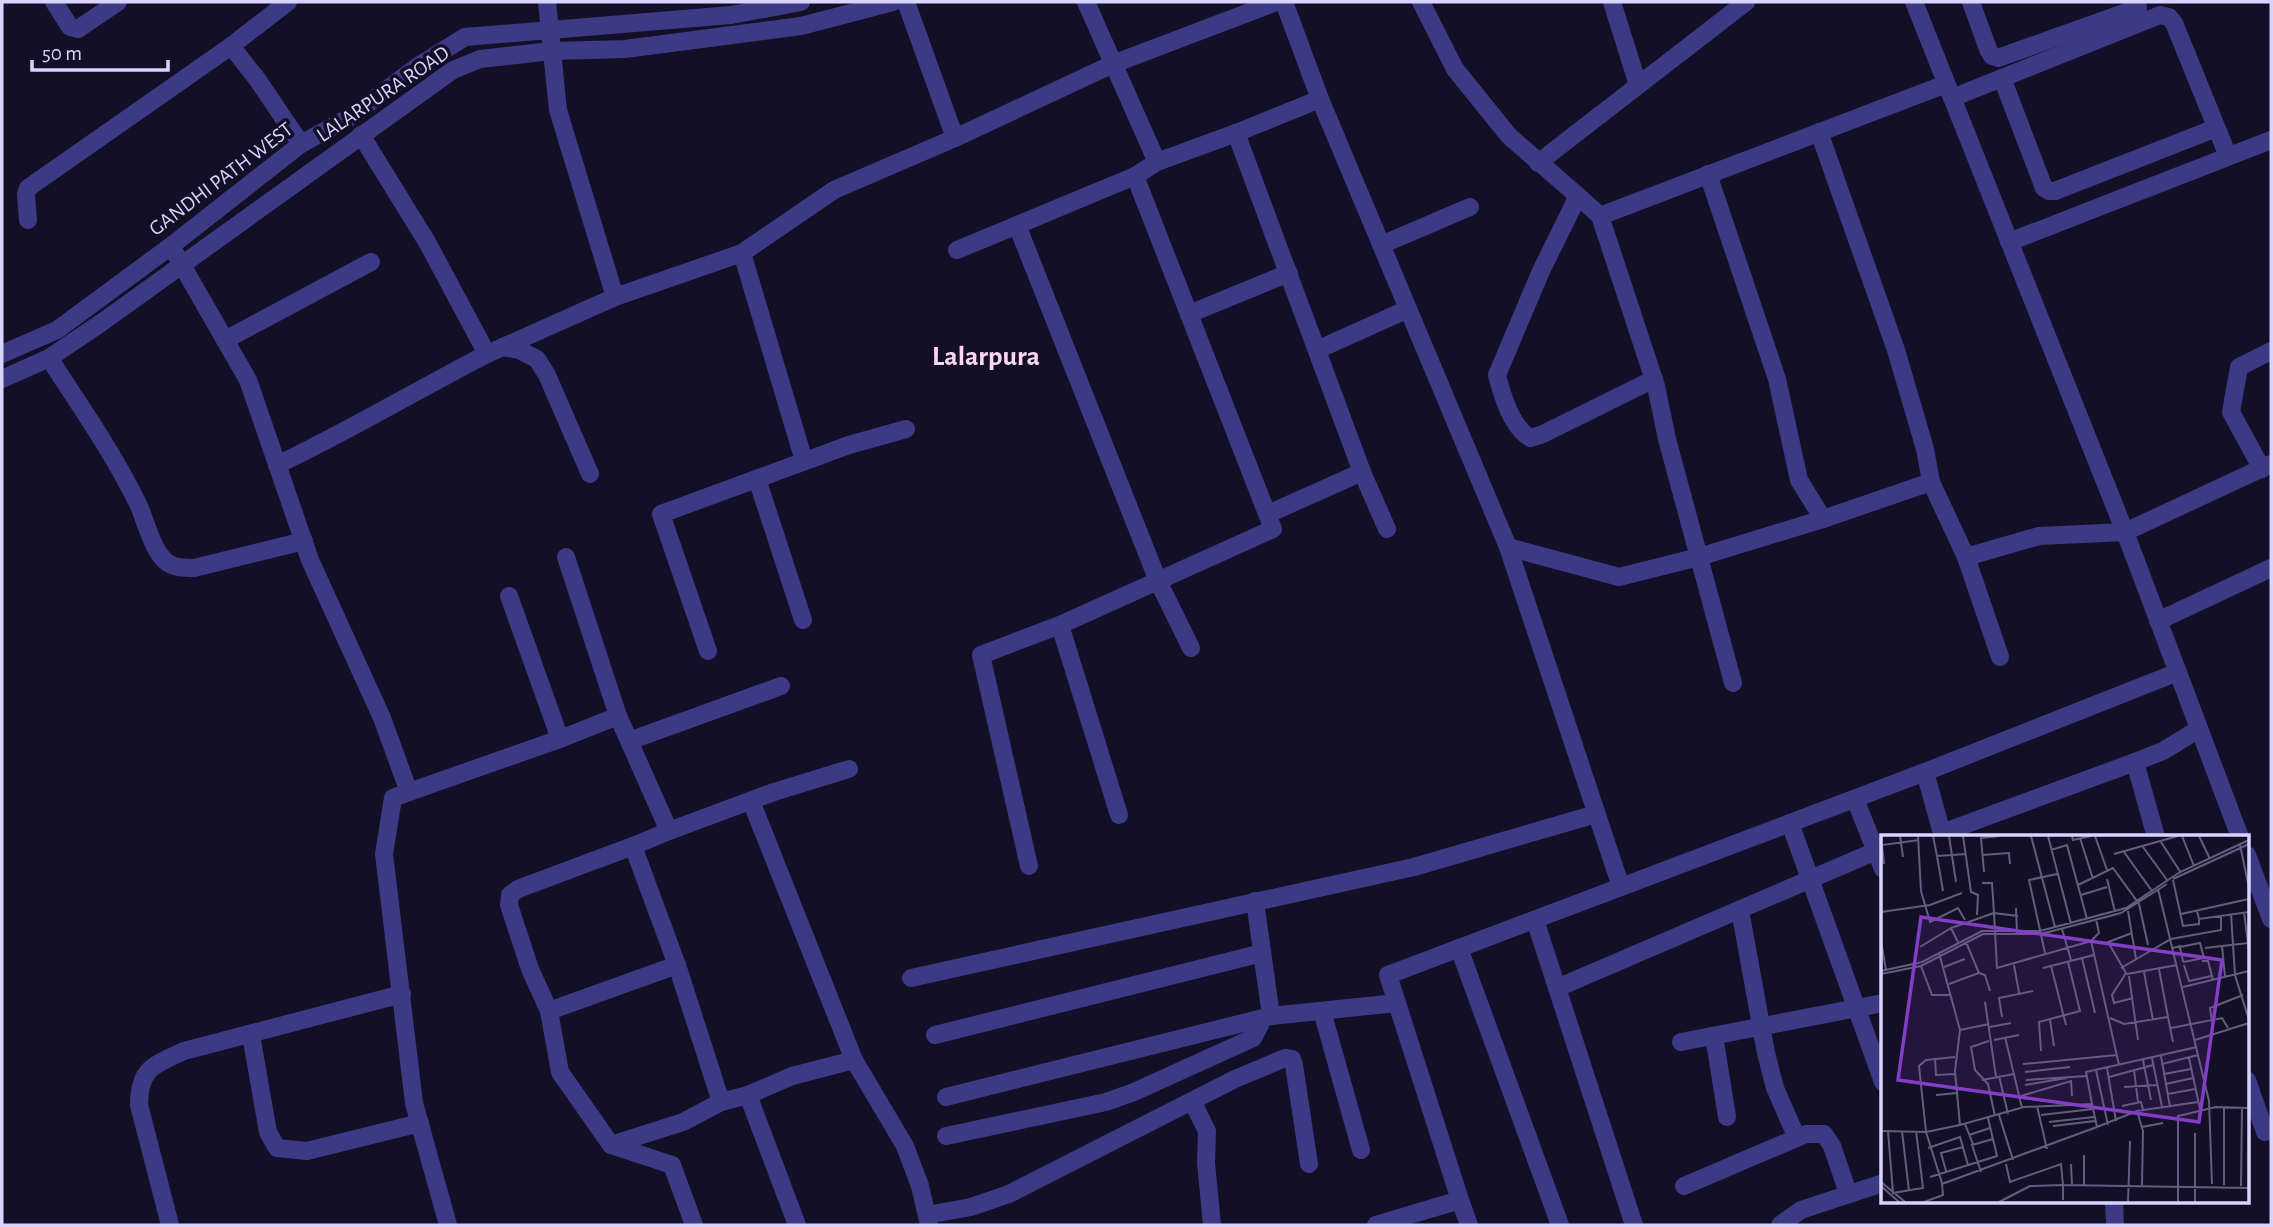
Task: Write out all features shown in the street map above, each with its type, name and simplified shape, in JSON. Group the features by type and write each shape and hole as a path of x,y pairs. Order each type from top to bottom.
{"street":[{"path":"54,2 70,27 78,29 118,2"},
{"path":"28,220 28,188 231,46 288,2"},
{"path":"547,2 558,110 615,297"},
{"name":"GANDHI PATH WEST","path":"2,354 57,330 171,246 301,144 350,117 417,67 465,37 801,2"},
{"name":"LALARPURA ROAD","path":"2,379 49,358 453,70 480,59 552,51 625,49 733,37 801,26 893,2"},
{"path":"906,2 955,138"},
{"path":"1086,2 1157,162"},
{"path":"277,465 318,446 429,383 495,350 615,297 742,253 834,190 955,138 1113,64 1276,2"},
{"path":"1284,2 1320,99 1508,547 1595,814 1622,887"},
{"path":"1421,2 1455,69 1509,136 1601,216 1654,379 1667,439 1733,683"},
{"path":"1612,2 1638,85"},
{"path":"1538,163 1746,2"},
{"path":"1914,2 2125,532 2239,835"},
{"path":"1971,2 1988,49 1992,56 1998,58 2138,8 2137,2"},
{"path":"731,8 733,37"},
{"path":"1601,216 1819,132 1949,91 2002,78 2160,15 2169,17 2174,23 2228,156"},
{"path":"231,46 301,144"},
{"path":"2002,78 2044,188 2049,191 2055,191 2216,128"},
{"path":"957,250 1135,176 1157,162 1236,134 1320,99"},
{"path":"1819,132 1896,350 1925,449 1931,482 1966,557 2000,657"},
{"path":"1236,134 1362,472 1387,529"},
{"path":"360,135 495,350"},
{"path":"2009,242 2271,140"},
{"path":"1708,174 1777,379 1798,480 1823,519"},
{"path":"1029,866 981,655 1060,625 1273,529 1135,176"},
{"path":"1578,196 1541,271 1497,375 1509,407 1522,434 1531,438 1654,379"},
{"path":"1381,245 1470,207"},
{"path":"1017,225 1158,581 1191,648"},
{"path":"171,246 248,380 304,541 382,718 409,792"},
{"path":"742,253 804,461"},
{"path":"225,341 371,262"},
{"path":"1189,314 1289,273"},
{"path":"1317,350 1408,309"},
{"path":"495,350 519,350 537,359 547,374 590,474"},
{"path":"1966,557 2039,536 2125,532 2267,467 2231,412 2239,367 2271,351"},
{"path":"49,358 119,466 152,540 166,563 180,568 194,568 304,541"},
{"path":"708,651 661,514 804,461 906,429"},
{"path":"1268,514 1362,472"},
{"path":"757,479 803,620"},
{"path":"1508,547 1619,577 1699,557 1931,482"},
{"path":"566,557 618,716 669,831"},
{"path":"2158,621 2271,568"},
{"path":"509,596 560,739"},
{"path":"1060,625 1119,815"},
{"path":"1469,1225 1388,975 1855,799 2178,672"},
{"path":"629,741 781,686"},
{"path":"449,1225 414,1103 384,854 393,798 618,716"},
{"path":"1924,772 1942,835 2163,751 2199,729"},
{"path":"2135,762 2155,835"},
{"path":"694,1225 672,1165 611,1145 560,1072 549,1010 530,969 509,905 510,895 518,889 669,831 849,769"},
{"path":"1855,799 1881,864"},
{"path":"751,801 854,1060 905,1146 920,1186 928,1220 1009,1194 1276,1060 1292,1059 1309,1164"},
{"path":"911,978 1414,867 1595,814"},
{"path":"1790,823 1881,1076"},
{"path":"633,846 677,965 721,1102"},
{"path":"1557,988 1876,851"},
{"path":"2248,858 2271,919"},
{"path":"946,1136 1106,1102 1253,1038 1264,1018 1262,953 1255,901"},
{"path":"1740,910 1760,1026 1776,1088 1797,1138"},
{"path":"1535,920 1634,1225"},
{"path":"1460,948 1560,1225"},
{"path":"934,1035 1262,953"},
{"path":"549,1010 677,965"},
{"path":"170,1225 139,1105 139,1084 154,1065 184,1051 402,994"},
{"path":"946,1097 1264,1018 1397,1003"},
{"path":"1681,1042 1881,1003"},
{"path":"1322,1011 1361,1150"},
{"path":"251,1035 265,1122 276,1148 307,1151 420,1123"},
{"path":"1714,1035 1727,1117"},
{"path":"611,1145 683,1122 721,1102 748,1095 792,1076 854,1060"},
{"path":"2248,1082 2268,1131 2248,1138"},
{"path":"748,1095 797,1225"},
{"path":"1192,1101 1206,1131 1212,1225"},
{"path":"1684,1186 1806,1134 1824,1134 1832,1146 1848,1193"},
{"path":"1780,1225 1805,1218 1848,1193 1881,1184"},
{"path":"1376,1225 1460,1200"},
{"path":"2114,1202 2115,1225"}],"district":[{"name":"Lalarpura","path":"986,357"}]}
